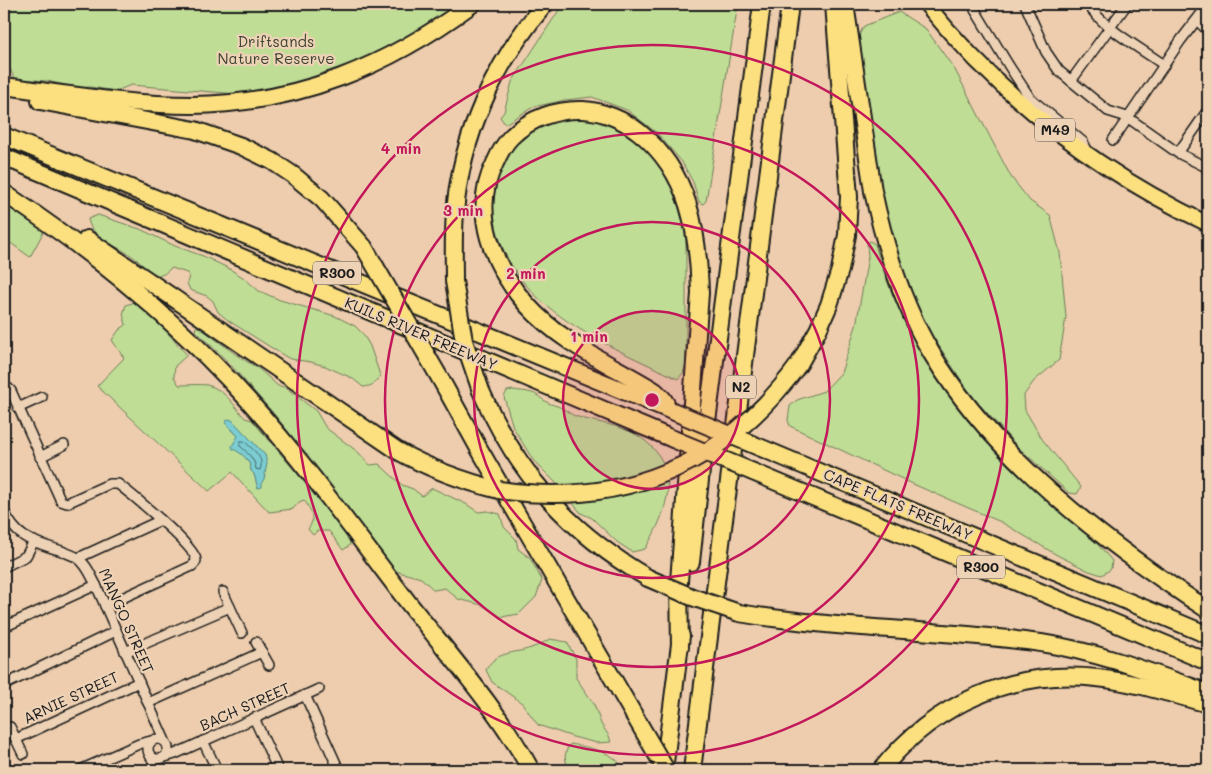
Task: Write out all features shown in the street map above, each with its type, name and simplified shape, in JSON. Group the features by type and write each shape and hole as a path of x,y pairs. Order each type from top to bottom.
{"highway":[{"path":"4,86 168,104 216,104 279,96 336,80 388,58 434,31 472,4"},
{"path":"545,4 531,20 501,66 475,123 463,165 455,211 453,243 454,282 464,341 481,391 490,412 511,449 528,474 556,507 600,547 648,578 692,597 739,613 800,622 997,638 1049,645 1103,657 1208,693"},
{"name":"N2","path":"665,770 703,452 762,4"},
{"name":"N2","path":"692,770 790,4"},
{"path":"4,184 398,451 421,464 474,484 499,490 538,494 589,493 614,489 686,464 729,437 771,399 799,364 818,330 829,305 840,270 847,235 849,197 834,4"},
{"path":"845,4 879,221 899,286 932,354 970,408 1040,482 1115,546 1153,574 1208,610"},
{"path":"4,94 195,130 241,146 272,161 293,175 322,199 364,247 665,770"},
{"path":"670,410 655,391 588,353 540,319 515,291 500,269 486,228 485,190 489,176 501,151 510,138 540,118 564,111 590,111 624,122 661,152 678,180 690,211 699,260 700,292 679,582 680,647"},
{"name":"KUILS RIVER FREEWAY","path":"4,136 670,410"},
{"name":"KUILS RIVER FREEWAY","path":"4,157 673,439"},
{"path":"4,193 86,250 122,280 185,335 247,399 305,467 498,718 531,770"},
{"name":"CAPE FLATS FREEWAY","path":"670,410 1208,635"},
{"name":"CAPE FLATS FREEWAY","path":"673,439 1208,662"},
{"path":"881,770 911,738 935,718 975,696 1018,682 1059,677 1098,678 1133,684 1208,704"}],"main road":[{"name":"M49","path":"926,4 954,38 1031,112 1089,156 1148,194 1208,224"}],"street":[{"path":"1025,4 1052,62 1059,71 1108,111 1127,117 1178,153 1208,168"},
{"path":"1088,4 1098,17 1110,27 1164,65"},
{"path":"1071,81 1127,4"},
{"path":"1113,140 1127,117 1208,5"},
{"path":"975,10 1030,98 1083,142 1089,156"},
{"path":"1196,20 1208,31"},
{"path":"1178,153 1208,110"},
{"path":"4,387 10,390 61,501 67,502 109,484 116,483 179,536 194,555 196,560 194,564 105,606"},
{"path":"18,408 42,397"},
{"path":"40,457 64,445"},
{"name":"MANGO STREET","path":"4,511 8,522 17,533 78,558 85,564 166,743"},
{"path":"78,558 161,520"},
{"path":"4,567 26,556 34,541"},
{"path":"4,627 96,586"},
{"path":"223,592 242,633"},
{"path":"125,652 230,607"},
{"path":"4,685 116,632"},
{"path":"256,642 269,665"},
{"path":"148,703 262,652"},
{"name":"ARNIE STREET","path":"16,739 139,682"},
{"name":"BACH STREET","path":"163,757 319,689"},
{"path":"304,695 340,770"},
{"path":"254,718 278,770"},
{"path":"158,726 148,746 149,753 158,770"},
{"path":"10,727 23,754"},
{"path":"80,770 152,740 162,739 173,748 182,750"},
{"path":"203,741 217,770"},
{"path":"158,770 168,748 166,743"},
{"path":"127,750 139,748 149,753 153,758 163,757"}],"green space":[{"name":"Driftsands Nature Reserve","path":"4,4 460,4 416,35 283,98 131,85 116,91 90,87 79,88 47,81 17,79 10,69 4,68"},
{"path":"563,4 738,4 706,201 703,204 699,202 693,182 682,162 657,133 627,110 592,97 565,100 533,107 505,124 500,117 504,112 512,82"},
{"path":"899,12 926,29 955,70 1011,177 1030,201 1050,215 1060,253 1066,317 1059,360 1034,381 1024,395 1025,410 1042,439 1081,487 1077,494 1069,493 1017,446 971,395 922,320 894,253 882,199 858,37 864,26"},
{"path":"576,117 595,118 615,124 633,135 660,164 677,201 686,241 686,364 683,373 678,379 593,337 566,320 542,301 521,279 505,253 495,222 493,208 495,179 501,166 514,143 526,133 560,120"},
{"path":"4,204 44,231 30,257 4,239"},
{"path":"98,215 140,229 175,246 203,256 244,278 259,291 280,300 335,316 355,326 363,334 370,346 380,375 374,384 363,387 352,378 325,366 290,359 229,321 218,312 213,301 207,296 190,290 187,283 189,276 187,273 172,268 162,275 155,274 131,255 97,235 88,219"},
{"path":"870,241 875,244 886,280 901,314 938,377 960,407 1009,463 1035,489 1103,550 1112,561 1111,569 1102,575 1089,571 1057,555 1001,522 913,484 790,426 788,420 790,406 797,400 824,391 841,373 856,326 868,257 867,243"},
{"path":"135,302 159,323 187,355 175,366 174,377 179,385 207,385 219,390 229,398 245,418 252,420 310,486 349,539 350,545 343,550 329,531 317,531 313,535 308,529 312,522 312,514 304,500 299,502 293,509 269,512 232,472 209,491 97,386 124,358 112,340 119,330 126,325 123,314 126,305","holes":["225,423 237,426 265,455 265,472 258,488 248,461 236,450 238,436"]},
{"path":"196,327 199,327 259,369 278,386 285,387 316,411 326,428 358,452 370,465 379,464 402,485 413,489 422,496 432,488 466,504 478,512 487,511 500,514 504,527 516,539 518,549 530,558 542,580 536,597 519,614 501,617 482,605 458,599 445,588 434,590 421,578 395,571 274,414 229,363 195,330"},
{"path":"513,390 537,395 575,416 630,431 652,447 661,460 667,474 668,489 660,519 645,549 632,552 617,542 592,518 581,513 555,482 533,460 513,427 504,397 507,391"},
{"path":"550,639 567,642 576,659 576,678 594,704 601,724 611,742 597,743 538,725 522,703 492,682 486,670 494,659 534,647"},
{"path":"571,744 608,754 615,758 624,770 568,770 565,756 568,746"}],"water":[{"path":"228,419 232,420 265,455 267,463 262,487 258,488 248,461 243,455 233,449 232,446 238,436 225,422"}]}
